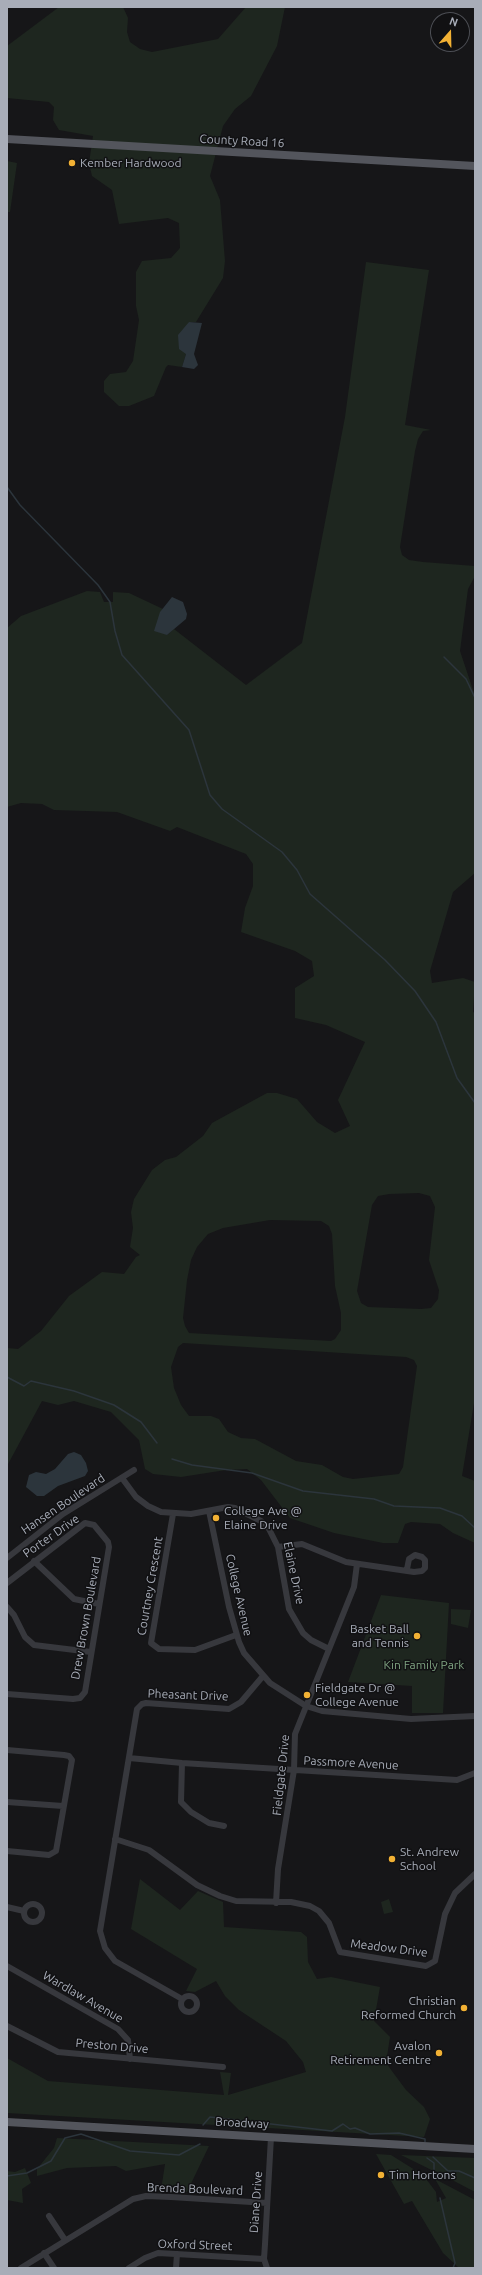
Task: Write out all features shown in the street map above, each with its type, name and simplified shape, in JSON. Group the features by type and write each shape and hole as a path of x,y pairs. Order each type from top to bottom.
{"main road":[{"name":"County Road 16","path":"7,140 475,166"},
{"name":"Broadway","path":"7,2122 475,2149"}],"street":[{"name":"Hansen Boulevard","path":"7,1558 63,1514 134,1470"},
{"path":"122,1478 136,1496 148,1506 173,1514 191,1514 209,1511"},
{"name":"Elaine Drive","path":"209,1511 235,1508 252,1514 269,1529 278,1546 289,1610 303,1633 311,1640 329,1649"},
{"name":"College Avenue","path":"209,1511 236,1635 244,1653 263,1676 287,1695 306,1706 346,1714 411,1719 475,1716"},
{"name":"Courtney Crescent","path":"173,1514 151,1643 159,1649 195,1650 236,1635"},
{"name":"Porter Drive","path":"7,1583 85,1523 90,1523"},
{"name":"Drew Brown Boulevard","path":"7,1694 80,1698 85,1692 109,1547 106,1538 90,1523"},
{"path":"278,1546 302,1544 341,1560 357,1564 407,1569"},
{"path":"34,1561 74,1599 99,1604"},
{"name":"Fieldgate Drive","path":"276,1902 278,1869 294,1770 295,1734 354,1587 357,1564"},
{"path":"7,1607 14,1615 25,1637 34,1646 91,1652"},
{"name":"Pheasant Drive","path":"182,1999 115,1961 105,1948 100,1931 137,1709 142,1704 229,1709 241,1702 263,1676"},
{"path":"7,1750 69,1756 72,1760 56,1850 53,1854 7,1851"},
{"name":"Passmore Avenue","path":"129,1758 182,1763 457,1780 475,1773"},
{"path":"182,1763 181,1802 191,1812 209,1823 224,1826"},
{"path":"7,1802 63,1806"},
{"name":"Meadow Drive","path":"115,1839 149,1850 210,1893 236,1901 304,1904 319,1911 329,1923 340,1952 426,1966 435,1961 445,1914 453,1897 475,1874"},
{"path":"7,1906 24,1911"},
{"name":"Wardlaw Avenue","path":"7,1966 118,2029 128,2040 130,2059"},
{"name":"Preston Drive","path":"7,2026 58,2052 223,2066"},
{"name":"Diane Drive","path":"267,2268 264,2259 271,2137"},
{"name":"Brenda Boulevard","path":"21,2268 125,2203 146,2196 267,2203"},
{"path":"49,2216 65,2240"},
{"path":"44,2253 54,2268"},
{"name":"Oxford Street","path":"129,2268 150,2255 158,2253 264,2259"},
{"path":"176,2268 177,2254"}],"green space":[{"path":"59,7 123,7 128,18 127,32 130,42 140,49 152,52 218,39 246,7 285,7 277,46 251,96 235,109 223,126 210,176 220,200 225,261 223,278 196,322 189,322 186,354 182,367 168,365 154,396 129,406 119,406 104,392 104,381 110,374 126,372 133,361 139,320 136,306 136,272 142,261 171,258 180,248 179,223 168,218 119,224 112,190 92,176 89,163 93,136 59,130 53,120 54,107 49,102 7,98 7,46"},
{"path":"7,161 17,163 10,212 7,212"},
{"path":"366,262 429,270 405,425 431,430 423,431 418,439 400,547 402,555 409,560 475,566 475,576 468,589 460,651 475,696 475,873 453,892 430,971 432,983 463,978 475,982 473,1012 475,1013 475,1397 462,1476 475,1481 475,1543 453,1533 440,1524 411,1522 405,1524 398,1543 383,1543 334,1533 290,1518 261,1480 247,1469 226,1470 181,1477 153,1474 145,1469 139,1440 111,1412 74,1401 58,1405 42,1401 7,1466 7,1348 18,1349 41,1331 69,1296 102,1272 124,1274 136,1257 140,1255 130,1247 133,1228 131,1212 134,1199 152,1170 165,1160 176,1157 203,1136 212,1123 267,1093 277,1093 297,1099 317,1122 335,1133 350,1126 338,1100 365,1042 326,1025 295,1018 295,988 314,976 312,961 295,951 241,932 245,908 253,886 253,864 246,854 177,827 170,831 117,812 54,810 42,804 21,803 7,807 7,628 21,616 87,591 100,592 104,602 113,602 113,592 129,593 163,609 160,613 167,635 174,629 246,685 302,643 345,417","holes":["419,1193 430,1196 435,1207 429,1260 439,1290 438,1299 431,1308 368,1307 361,1303 357,1291 372,1205 378,1196","270,1220 321,1221 329,1226 332,1234 335,1286 341,1313 341,1330 335,1339 331,1341 189,1333 183,1318 187,1280 191,1260 197,1247 208,1234 223,1228","183,1343 406,1357 414,1360 417,1366 403,1467 399,1474 353,1479 343,1477 322,1465 296,1461 255,1439 241,1438 228,1432 219,1419 211,1416 189,1416 181,1405 174,1388 171,1367 178,1347"]},
{"name":"Kin Family Park","path":"381,1595 449,1603 443,1713 412,1713 412,1686 348,1682"},
{"path":"451,1609 471,1610 468,1628 451,1624"},
{"path":"140,1879 180,1910 198,1891 223,1902 224,1927 301,1932 307,1937 308,1962 317,1979 331,1977 380,1987 374,2021 390,2037 386,2063 406,2090 424,2107 430,2119 424,2137 7,2113 7,2058 48,2081 224,2095 220,2072 231,2073 228,2095 306,2072 303,2062 286,2041 239,2010 225,1996 216,1981 195,1992 186,1991 197,1969 131,1929"},
{"path":"389,1899 393,1912 384,1914 381,1902"},
{"path":"57,2138 209,2146 187,2192 161,2190 165,2164 126,2171 116,2166 67,2168 37,2176 37,2169 54,2148"},
{"path":"376,2154 391,2155 423,2175 436,2192 437,2202 446,2198 435,2179 475,2200 475,2268 459,2268 443,2253 412,2201 404,2204"},
{"path":"401,2155 475,2158 475,2192 456,2182"},
{"path":"25,2168 31,2183 22,2189 23,2203 7,2200 7,2171 15,2172"}],"shaded area":[{"path":"189,322 202,323 194,354 198,365 194,369 182,367 186,354 179,349 178,335"},
{"path":"172,597 183,602 187,614 186,619 167,635 154,631 160,612"},
{"path":"74,1452 81,1455 86,1463 88,1471 85,1476 58,1486 44,1496 37,1496 26,1487 29,1475 36,1472 46,1474 55,1469 68,1454"}],"waterway":[{"path":"7,487 20,505 98,585 110,602 115,631 122,655 189,730 210,795 222,809 282,852 297,870 310,894 385,960 415,991 436,1022 457,1078 475,1103"},
{"path":"444,657 466,679 475,698"},
{"path":"7,1377 24,1386 31,1381 74,1391 114,1405 141,1422 157,1443"},
{"path":"172,1459 192,1465 252,1473 303,1491 374,1499 394,1506 440,1508 462,1516 475,1528"},
{"path":"203,2125 210,2117 332,2131 343,2124 350,2129 355,2128 370,2134 399,2133 425,2139 425,2142"},
{"path":"7,2176 27,2173 51,2161 65,2138 81,2134 130,2151 179,2155 200,2144"},
{"path":"433,2157 448,2171 459,2171 475,2178"},
{"path":"427,2158 434,2163 434,2172"},
{"path":"440,2198 455,2263 453,2268"}],"place":[{"name":"Kember Hardwood","path":"72,163"},
{"name":"College Ave @ Elaine Drive","path":"216,1518"},
{"name":"Basket Ball and Tennis","path":"417,1636"},
{"name":"Fieldgate Dr @ College Avenue","path":"307,1695"},
{"name":"St. Andrew School","path":"392,1859"},
{"name":"Christian Reformed Church","path":"464,2008"},
{"name":"Avalon Retirement Centre","path":"439,2053"},
{"name":"Tim Hortons","path":"381,2175"}]}
